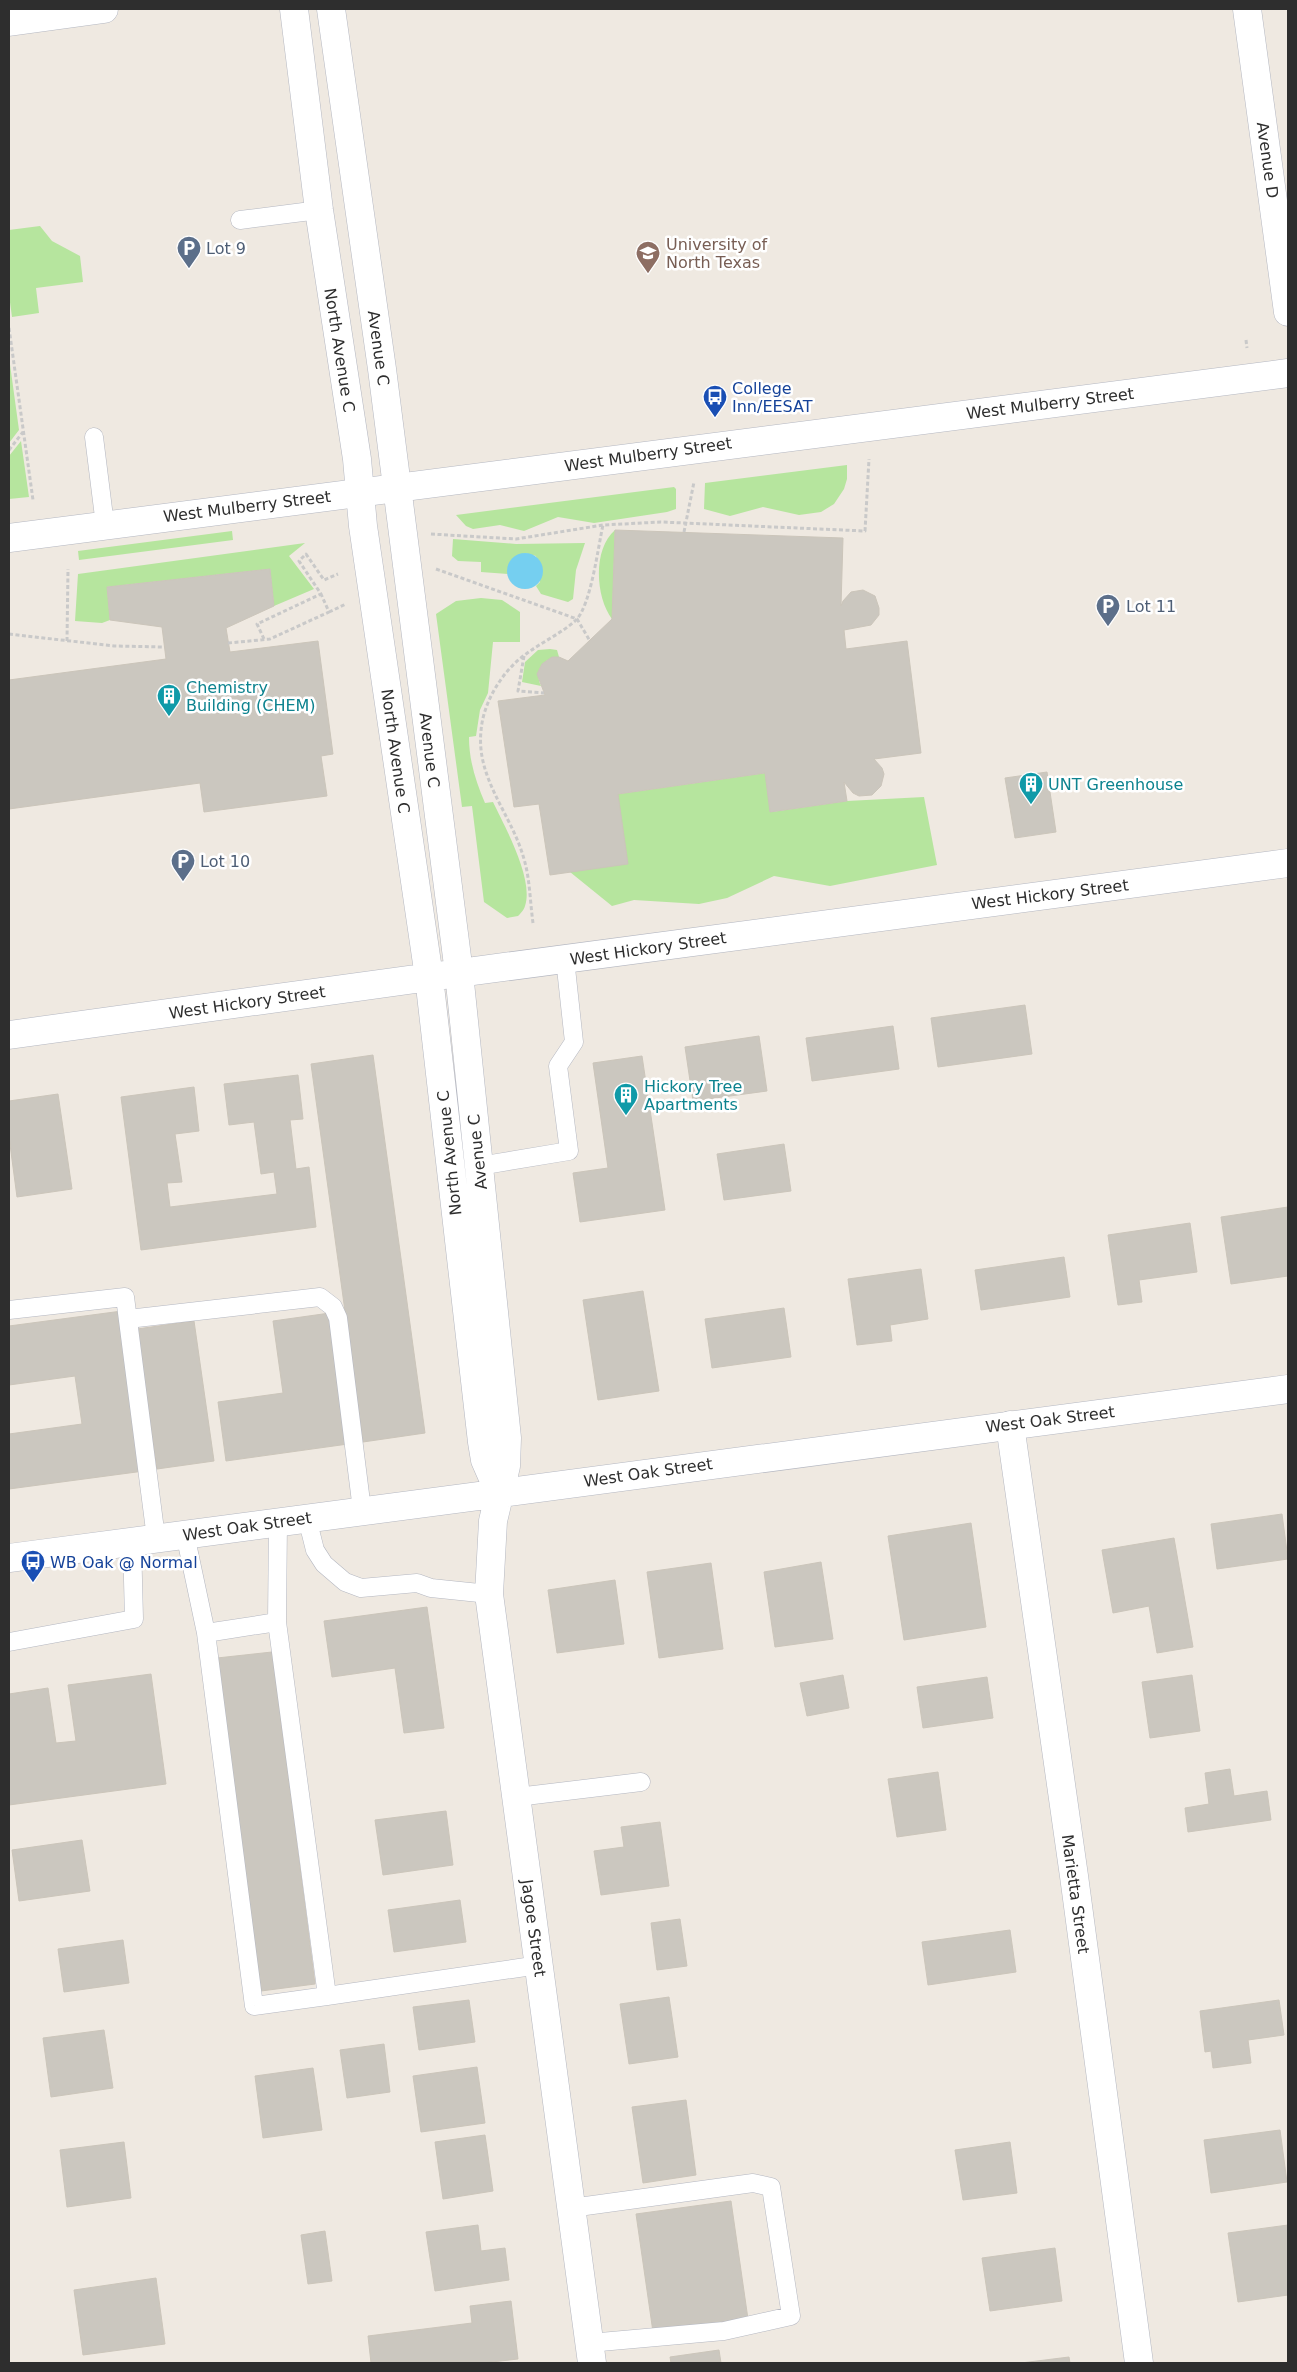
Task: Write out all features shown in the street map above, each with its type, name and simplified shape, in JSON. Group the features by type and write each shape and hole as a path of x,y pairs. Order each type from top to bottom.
{"street":[{"path":"9,22 104,9"},
{"name":"North Avenue C","path":"294,9 319,210 360,492 364,536 429,977 482,1442 485,1460 499,1492"},
{"name":"Avenue C","path":"331,9 382,369 395,487 460,973 507,1438 506,1466 499,1492"},
{"name":"Avenue D","path":"1247,9 1282,213 1288,312"},
{"name":"West Mulberry Street","path":"9,538 1288,373"},
{"name":"West Hickory Street","path":"9,1035 429,977 1288,863"},
{"name":"West Oak Street","path":"9,1558 1288,1388"},
{"name":"Marietta Street","path":"1010,1424 1074,1876 1139,2363"},
{"name":"Jagoe Street","path":"499,1492 493,1521 489,1594 590,2353"}],"lane":[{"path":"240,220 319,210"},
{"path":"94,437 105,525"},
{"path":"479,1166 569,1151 558,1066 574,1042 565,959"},
{"path":"9,1310 125,1296 144,1539 134,1619 9,1642"},
{"path":"128,1319 320,1297 333,1307 338,1318 362,1510"},
{"path":"307,1518 315,1550 324,1564 345,1582 361,1588 417,1583 432,1588 489,1594"},
{"path":"278,1522 277,1622 327,1996"},
{"path":"185,1534 206,1633 254,2006 539,1966"},
{"path":"206,1633 277,1622"},
{"path":"516,1797 641,1782"},
{"path":"571,2208 753,2183 771,2187 791,2316 724,2331 590,2353"}],"path":[{"path":"9,328 33,500"},
{"path":"9,450 24,431"},
{"path":"423,534 516,539 603,525 686,522 865,531 869,459"},
{"path":"684,532 694,482"},
{"path":"533,923 524,859 490,784 481,746 484,715 499,683 524,655 577,619 588,596 603,525"},
{"path":"329,612 321,594 299,561 306,554 324,580 338,575 337,567"},
{"path":"427,566 577,619 590,641"},
{"path":"68,569 68,641"},
{"path":"264,639 257,624 321,594"},
{"path":"228,643 264,639 345,604"},
{"path":"9,634 114,646 164,647"},
{"path":"524,655 518,691 544,692"}],"green space":[{"path":"40,226 52,241 80,256 83,282 36,288 39,313 12,317 9,295 9,230"},
{"path":"9,357 19,430 9,443"},
{"path":"21,441 29,497 9,499 9,456"},
{"path":"847,465 847,479 844,489 834,504 821,512 799,515 763,507 730,516 704,509 705,483"},
{"path":"674,487 676,489 676,509 594,523 558,517 524,531 500,525 473,529 466,526 456,515"},
{"path":"615,530 612,619 602,598 599,573 603,549 608,538"},
{"path":"232,531 233,540 79,560 78,551"},
{"path":"453,539 516,544 585,543 576,570 573,599 568,602 541,594 536,586 540,582 536,556 525,553 510,562 508,574 481,572 481,562 458,561 452,556"},
{"path":"305,543 289,556 314,589 274,606 270,569 107,587 110,620 102,623 75,621 78,574"},
{"path":"481,598 502,600 520,612 520,642 493,642 488,693 480,710 476,736 469,737 472,763 485,803 493,802 517,853 525,882 527,895 524,909 518,916 507,918 484,902 472,806 462,807 436,614 456,601"},
{"path":"538,650 557,650 559,657 548,660 541,666 538,675 541,686 522,682 525,662"},
{"path":"765,773 771,812 847,801 924,797 937,865 830,886 774,876 727,898 699,904 634,900 612,906 570,872 618,794"}],"water":[{"path":"525,553 532,554 538,558 542,564 542,578 538,584 532,588 525,589 518,588 512,584 508,578 507,571 508,564 512,558 518,554"}],"building":[{"path":"615,530 843,538 841,606 851,592 863,590 875,596 879,608 879,615 871,625 844,630 846,649 907,641 921,753 874,759 882,768 884,774 881,786 872,795 859,796 853,793 844,782 847,801 770,812 765,773 618,794 628,864 550,875 539,804 514,807 498,701 545,695 537,674 542,664 552,657 559,657 568,661 612,619"},
{"name":"Chemistry Building (CHEM)","path":"270,569 274,606 226,628 230,652 318,641 333,754 321,756 327,796 204,812 200,783 9,809 9,680 166,659 162,627 110,620 107,587"},
{"name":"UNT Greenhouse","path":"1047,772 1056,832 1015,838 1005,778"},
{"path":"1025,1005 1032,1054 938,1067 931,1018"},
{"path":"893,1026 899,1069 812,1081 806,1038"},
{"path":"759,1036 767,1091 693,1101 685,1047"},
{"path":"373,1055 425,1433 363,1442 311,1064"},
{"name":"Hickory Tree Apartments","path":"642,1056 665,1210 580,1222 573,1173 608,1168 593,1063"},
{"path":"298,1075 303,1119 290,1120 296,1169 309,1167 316,1227 141,1250 121,1097 194,1087 199,1131 175,1134 182,1182 167,1183 170,1207 277,1194 274,1172 261,1174 254,1122 229,1125 224,1084"},
{"path":"58,1094 72,1189 17,1197 9,1137 9,1101"},
{"path":"784,1144 791,1191 724,1200 717,1154"},
{"path":"1288,1207 1288,1276 1231,1284 1221,1217"},
{"path":"1190,1223 1197,1272 1139,1280 1142,1302 1118,1305 1108,1235"},
{"path":"1064,1257 1070,1297 981,1310 975,1270"},
{"path":"921,1269 928,1319 890,1325 892,1341 857,1345 848,1279"},
{"path":"643,1291 659,1391 598,1400 583,1300"},
{"path":"784,1308 791,1357 712,1368 705,1319"},
{"path":"122,1311 144,1471 9,1489 9,1434 82,1424 75,1376 9,1385 9,1326"},
{"path":"330,1313 348,1444 226,1461 218,1402 283,1393 273,1321"},
{"path":"194,1321 214,1461 157,1469 137,1329"},
{"path":"1282,1514 1288,1559 1217,1569 1211,1524"},
{"path":"971,1523 986,1627 904,1640 888,1536"},
{"path":"1174,1538 1193,1647 1157,1653 1149,1606 1113,1613 1102,1550"},
{"path":"821,1562 833,1639 775,1647 764,1572"},
{"path":"711,1563 723,1649 659,1658 647,1572"},
{"path":"615,1580 624,1644 557,1653 548,1590"},
{"path":"427,1607 444,1728 404,1733 395,1668 332,1677 324,1621"},
{"path":"272,1652 315,1984 261,1991 217,1658"},
{"path":"151,1674 166,1784 9,1805 9,1694 48,1688 56,1743 76,1741 68,1685"},
{"path":"843,1675 849,1708 807,1716 800,1683"},
{"path":"1192,1675 1200,1731 1150,1738 1142,1682"},
{"path":"987,1677 993,1718 923,1728 917,1687"},
{"path":"1230,1769 1234,1796 1267,1791 1271,1820 1188,1832 1185,1808 1209,1804 1205,1773"},
{"path":"938,1772 946,1830 897,1837 888,1779"},
{"path":"446,1811 453,1865 383,1875 375,1820"},
{"path":"660,1822 669,1886 601,1895 594,1851 624,1847 621,1827"},
{"path":"82,1840 90,1891 19,1901 12,1850"},
{"path":"460,1900 466,1942 394,1952 388,1910"},
{"path":"680,1919 687,1966 657,1970 651,1923"},
{"path":"1010,1930 1016,1972 928,1985 922,1942"},
{"path":"123,1940 129,1983 64,1992 58,1949"},
{"path":"669,1997 678,2057 629,2064 620,2004"},
{"path":"469,2000 475,2042 419,2050 413,2007"},
{"path":"1279,2000 1284,2035 1248,2040 1251,2063 1213,2068 1211,2051 1205,2052 1200,2011"},
{"path":"104,2030 113,2088 51,2097 43,2038"},
{"path":"384,2044 390,2092 347,2098 340,2050"},
{"path":"477,2067 485,2123 421,2132 413,2076"},
{"path":"313,2068 322,2130 263,2138 255,2076"},
{"path":"686,2100 696,2175 643,2183 632,2107"},
{"path":"1280,2130 1287,2182 1211,2193 1204,2140"},
{"path":"485,2135 493,2191 443,2199 435,2142"},
{"path":"124,2142 131,2198 67,2207 60,2150"},
{"path":"1010,2142 1017,2193 963,2200 955,2150"},
{"path":"731,2201 748,2319 653,2332 636,2214"},
{"path":"478,2225 481,2251 505,2248 509,2280 435,2291 426,2232"},
{"path":"1288,2225 1288,2295 1238,2302 1228,2233"},
{"path":"325,2231 332,2281 308,2284 301,2235"},
{"path":"1055,2248 1062,2301 990,2311 982,2258"},
{"path":"156,2278 165,2344 83,2355 74,2290"},
{"path":"511,2301 518,2359 483,2363 371,2363 368,2336 472,2323 470,2306"},
{"path":"719,2350 721,2363 671,2363 670,2357"},
{"path":"1069,2357 1070,2363 1021,2363"}],"place":[{"name":"Lot 9","path":"189,269"},
{"name":"University of North Texas","path":"648,274"},
{"name":"College Inn/EESAT","path":"715,418"},
{"name":"Lot 11","path":"1108,627"},
{"name":"Chemistry Building (CHEM)","path":"169,717"},
{"name":"UNT Greenhouse","path":"1031,805"},
{"name":"Lot 10","path":"183,882"},
{"name":"Hickory Tree Apartments","path":"626,1116"},
{"name":"WB Oak @ Normal","path":"33,1583"}]}
